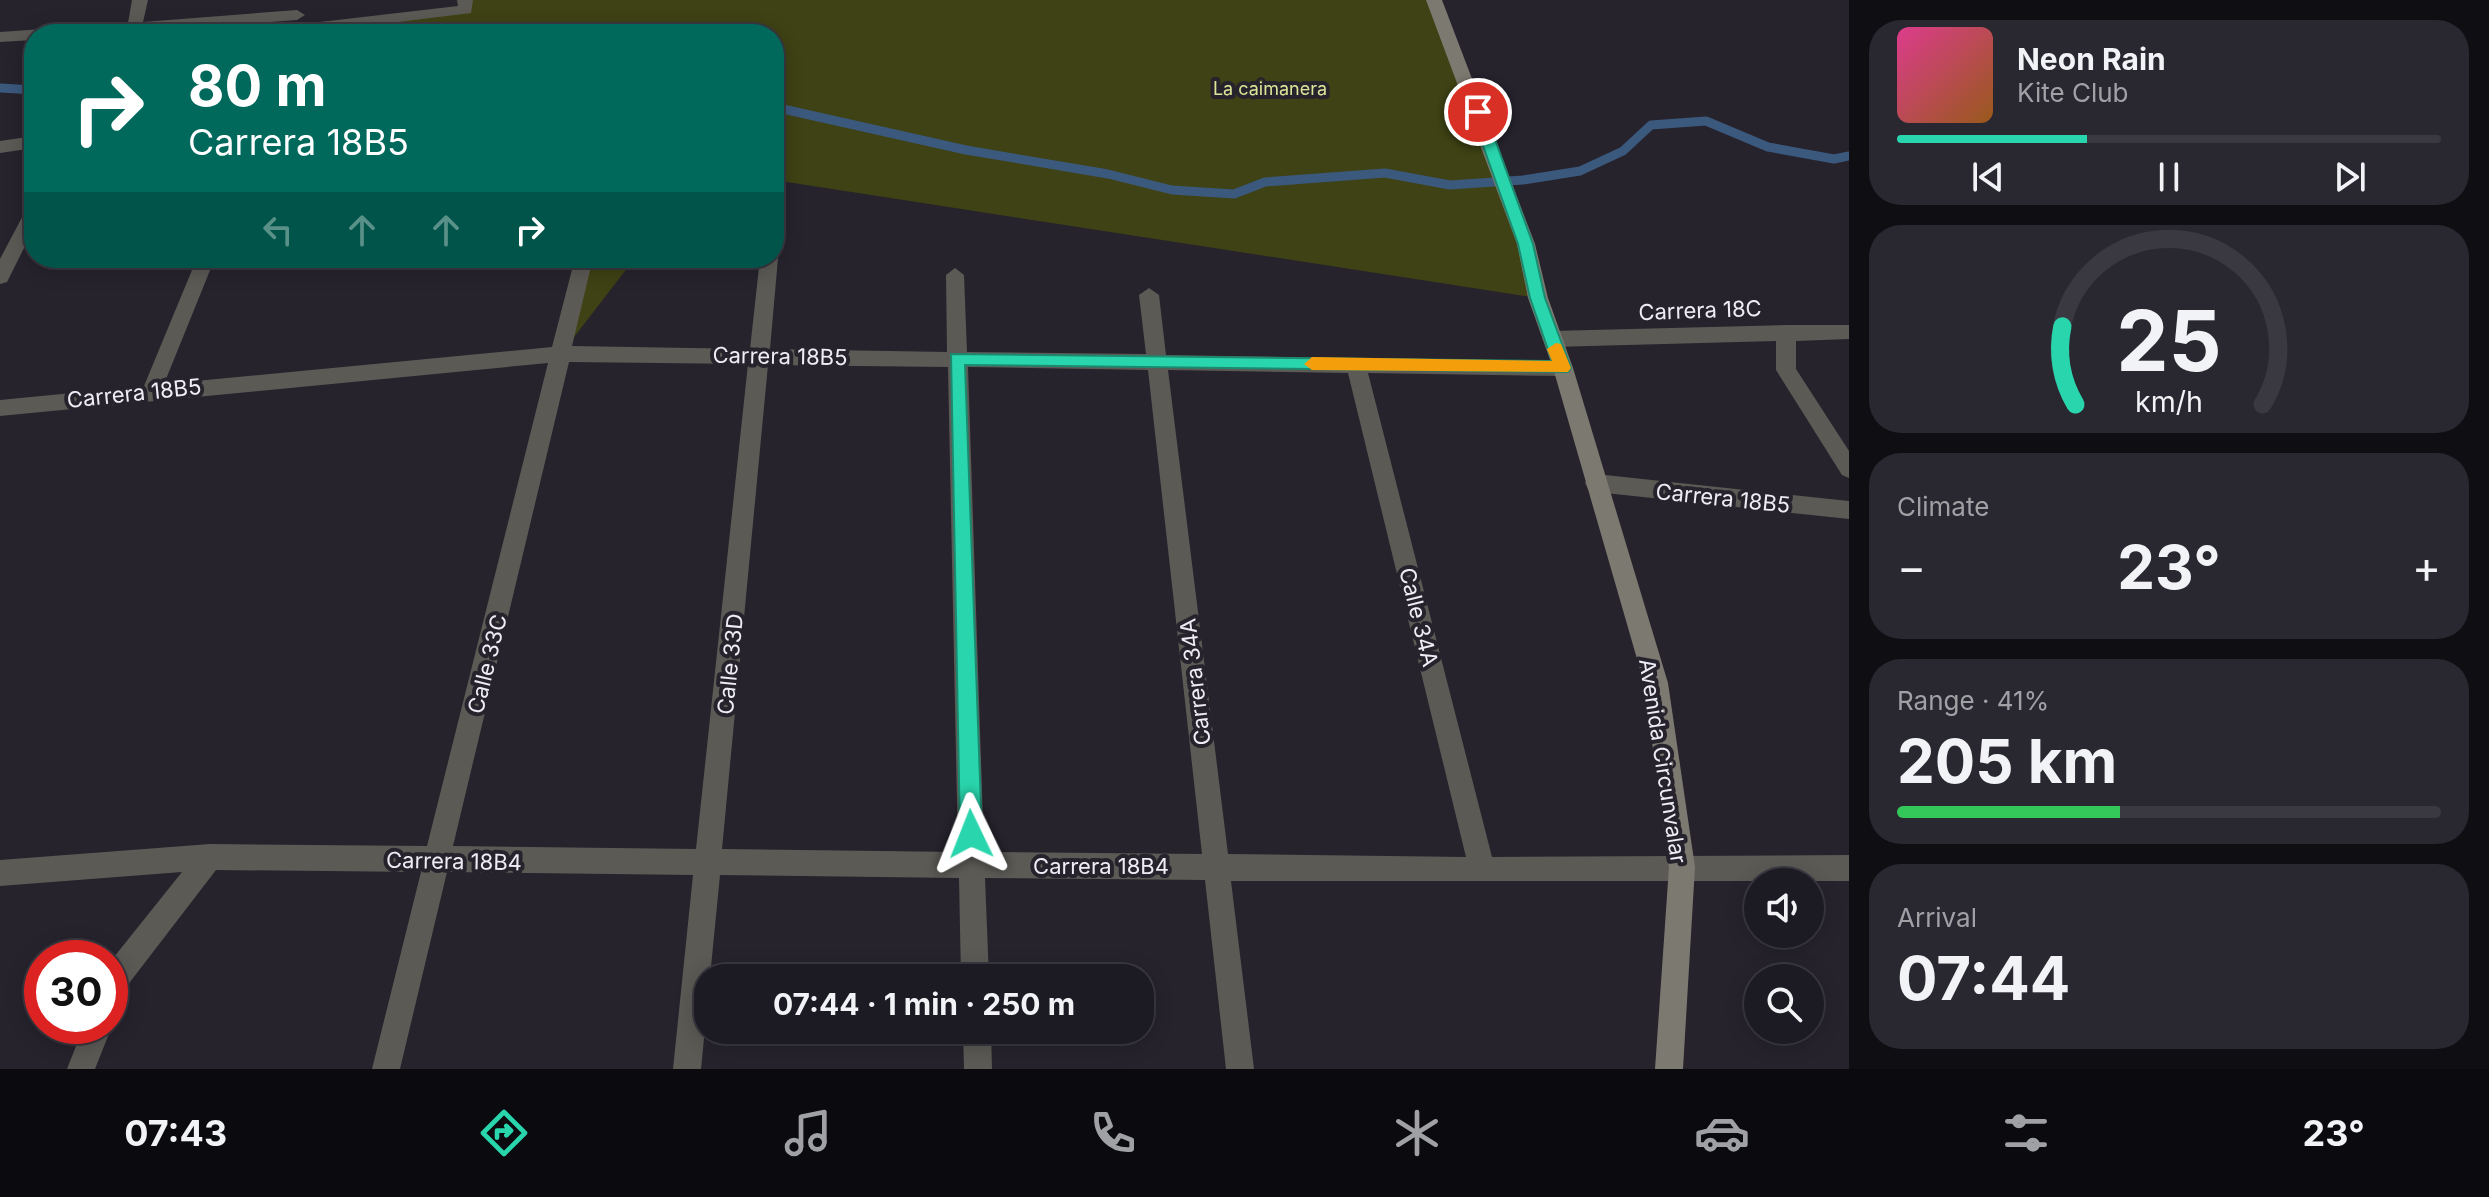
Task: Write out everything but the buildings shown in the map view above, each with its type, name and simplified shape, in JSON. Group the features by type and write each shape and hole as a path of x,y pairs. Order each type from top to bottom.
{"main road":[{"name":"Avenida Circunvalar","path":"1434,0 1526,244 1656,683 1682,867 1669,1069"}],"street":[{"path":"135,24 140,0"},
{"path":"167,24 295,20 465,5"},
{"path":"0,37 24,36"},
{"path":"0,147 24,143"},
{"path":"0,277 24,230"},
{"path":"152,390 202,268"},
{"name":"Calle 33C","path":"386,1069 582,268"},
{"name":"Calle 33D","path":"687,1069 762,356 768,268"},
{"path":"955,275 975,964"},
{"name":"Carrera 34A","path":"1149,295 1240,1069"},
{"path":"1786,332 1786,370 1849,469"},
{"name":"Carrera 18C","path":"1552,339 1849,332"},
{"name":"Carrera 18B5","path":"0,408 152,390 561,354 1563,368"},
{"name":"Calle 34A","path":"1356,364 1482,870"},
{"name":"Carrera 18B5","path":"1596,483 1849,510"},
{"path":"128,962 210,857"},
{"name":"Carrera 18B4","path":"0,873 210,857 1482,870 1849,868"},
{"path":"81,1069 91,1044"},
{"path":"977,1044 978,1069"}],"green space":[{"name":"La caimanera","path":"465,0 1430,0 1538,298 784,182 784,24 345,24 465,10"},
{"path":"582,268 627,268 561,354"}],"waterway":[{"path":"0,88 24,89"},
{"path":"784,109 966,150 1108,174 1172,190 1234,194 1265,182 1385,173 1450,185 1523,180 1580,171 1623,151 1651,125 1706,121 1768,147 1834,159 1849,156"}],"slow traffic":[{"path":"1312,364 1563,368 1556,349"}],"route":[{"path":"971,834 957,359 1563,368 1538,298 1526,244 1478,112"}]}
